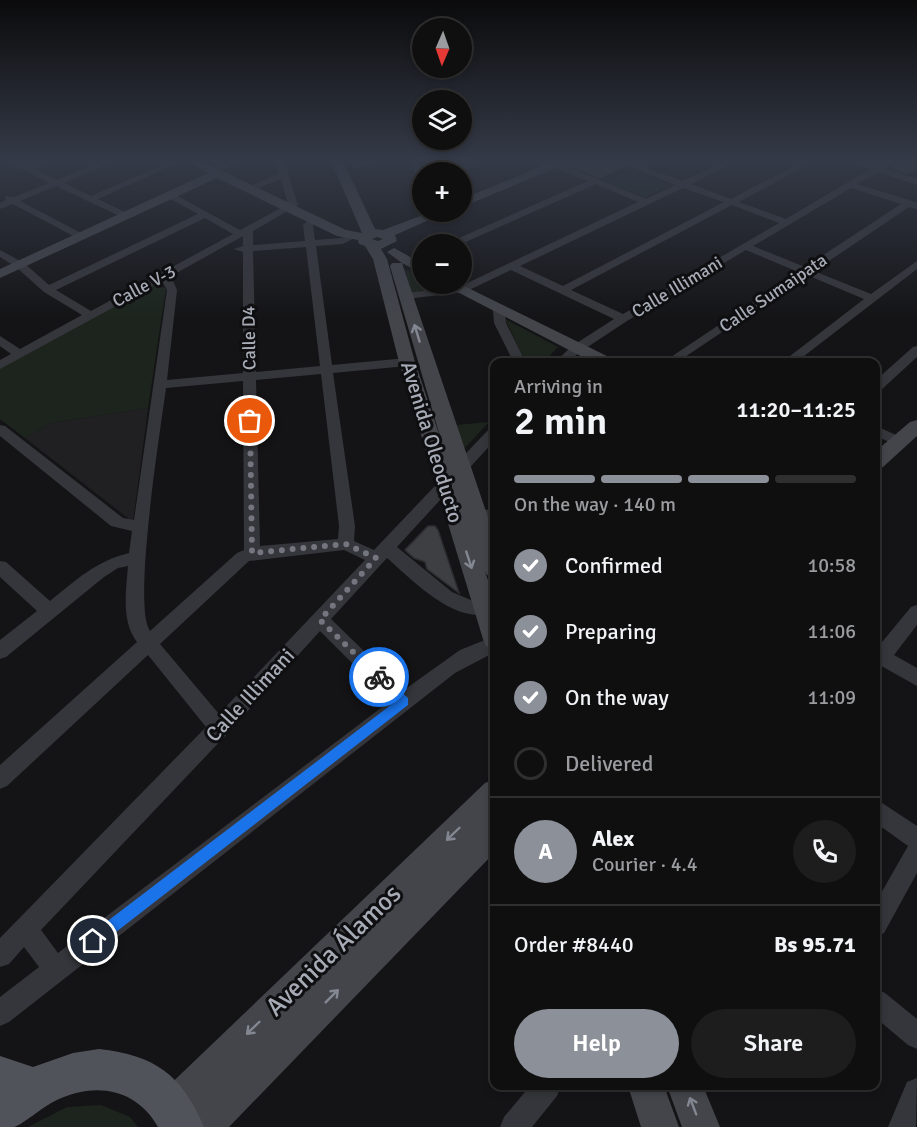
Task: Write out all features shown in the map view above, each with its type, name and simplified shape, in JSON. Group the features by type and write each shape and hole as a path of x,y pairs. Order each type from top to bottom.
{"main road":[{"path":"11,1092 59,1076 86,1070 111,1069 134,1076 155,1089 185,1120"}],"street":[{"path":"37,214 79,236"},
{"path":"121,214 126,216"},
{"path":"0,274 131,214"},
{"path":"48,290 205,214 244,232"},
{"name":"Calle V-3","path":"0,365 276,214"},
{"path":"302,214 376,238 412,260"},
{"name":"Avenida Oleoducto","path":"362,214 406,296 490,624"},
{"path":"472,236 523,214"},
{"path":"472,281 513,267 622,214"},
{"path":"564,290 712,214"},
{"path":"764,214 786,222"},
{"name":"Calle Illimani","path":"565,358 576,348 623,319 801,214"},
{"name":"Calle Sumaipata","path":"676,358 806,271 899,214"},
{"path":"313,219 308,225 347,526 346,544"},
{"path":"211,251 376,238 416,222"},
{"name":"Calle D4","path":"244,232 248,248 252,553"},
{"name":"Avenida Oleoducto","path":"376,238 407,362 452,477 485,516 490,542"},
{"path":"744,246 872,298"},
{"path":"0,253 20,266 48,290 90,315"},
{"path":"513,267 623,319"},
{"path":"794,358 915,268"},
{"path":"165,275 172,290 137,556 133,597 134,615 139,631 148,643 219,728"},
{"path":"406,296 417,294"},
{"path":"468,294 597,358"},
{"path":"499,310 500,323 518,358"},
{"path":"0,340 19,354"},
{"path":"880,383 917,350"},
{"path":"158,385 407,362"},
{"path":"880,459 917,426"},
{"path":"1,432 117,522 128,526 141,525"},
{"path":"880,433 900,442"},
{"name":"Calle Illimani","path":"0,955 219,728 490,437"},
{"path":"0,779 232,566 252,553 346,544 381,553 459,605 477,610 485,608"},
{"path":"0,651 98,572 113,563 137,556"},
{"path":"0,567 50,612"},
{"path":"880,654 917,612"},
{"path":"320,620 404,702"},
{"path":"0,1013 457,662 490,645"},
{"path":"880,656 917,678"},
{"name":"Avenida Álamos","path":"185,1120 490,798"},
{"path":"880,813 917,839"},
{"name":"Avenida Álamos","path":"185,1120 490,836"},
{"path":"880,918 917,851"},
{"path":"25,929 56,970"},
{"path":"880,1005 917,1036"},
{"path":"514,1127 544,1090"},
{"path":"647,1090 660,1127"},
{"path":"686,1090 700,1127"},
{"path":"902,1127 917,1092"}],"shaded area":[{"path":"405,269 412,272 411,293"},
{"path":"152,285 166,288 148,408 51,423 25,438 0,419 0,366"},
{"path":"505,319 558,347 548,358 524,358"},
{"path":"148,408 133,522 25,438 51,423"},
{"path":"489,422 462,451 456,425"},
{"path":"101,1105 130,1117 138,1127 28,1127 67,1107"}],"building":[{"path":"428,526 435,526 438,530 459,593 427,569 425,562 414,558 405,550"}],"way so far":[{"path":"250,421 252,553 346,544 376,558 320,620 379,677"}],"route":[{"path":"93,941 404,702 379,677"}]}
